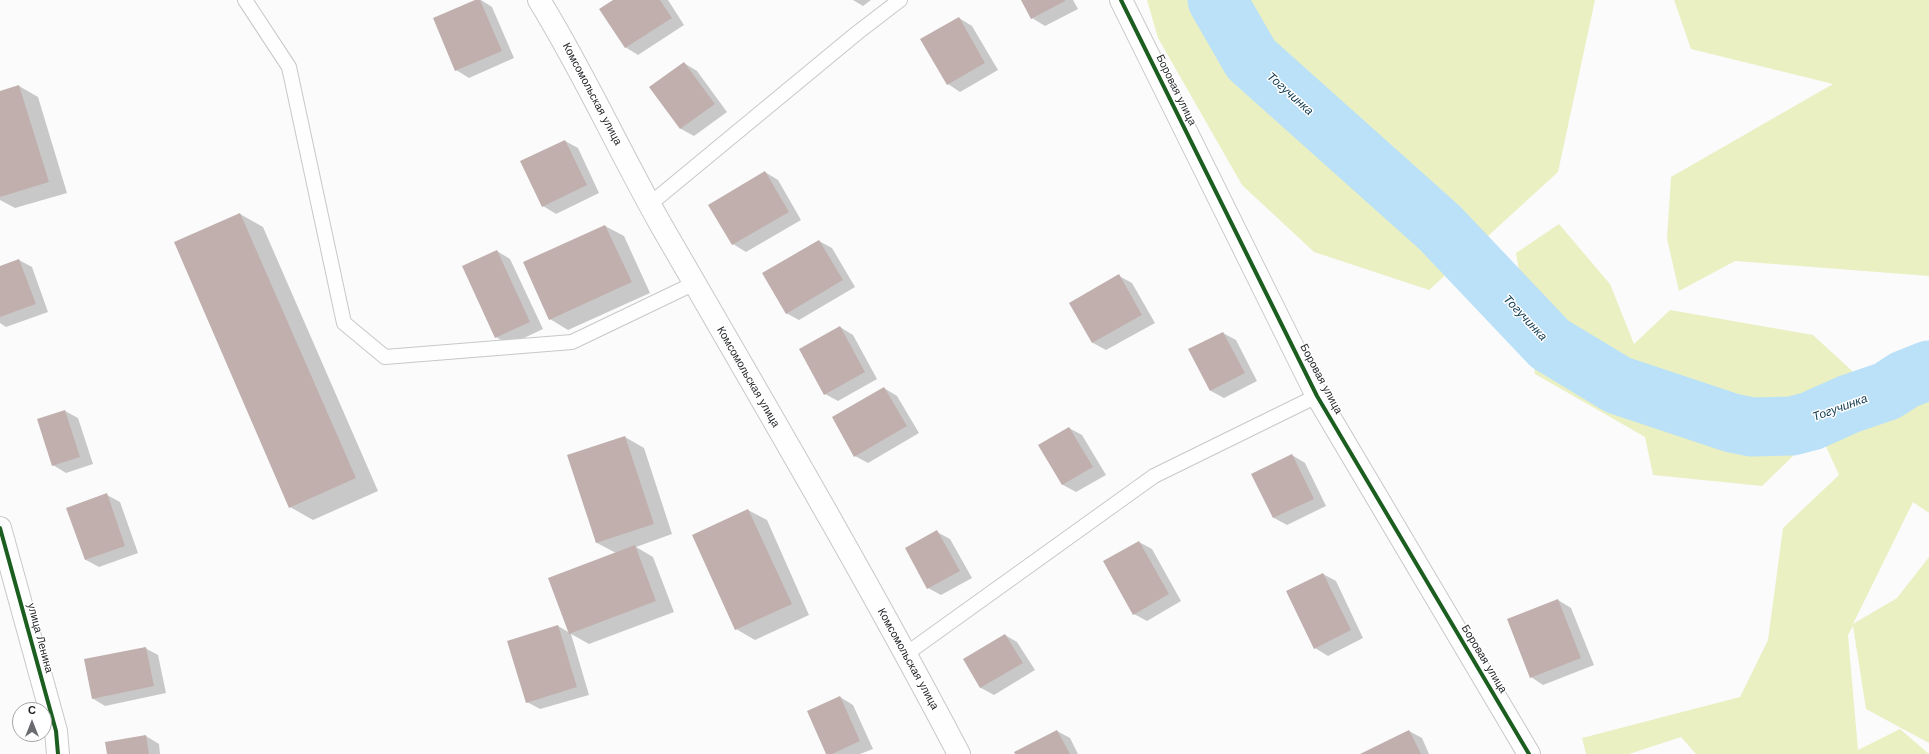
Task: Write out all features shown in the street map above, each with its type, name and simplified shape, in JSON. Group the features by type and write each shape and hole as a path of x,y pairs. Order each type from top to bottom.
{"street":[{"name":"Комсомольская улица","path":"539,0 565,42 650,204 906,654 959,754"},
{"name":"Боровая улица","path":"1121,0 1317,396 1529,754"},
{"name":"улица Ленина","path":"0,528 56,731 58,754"}],"lane":[{"path":"245,0 289,67 344,323 385,356 572,342 695,283"},
{"path":"650,204 857,33 900,0"},
{"path":"906,654 1154,476 1317,396"}],"green space":[{"path":"1147,0 1595,0 1558,172 1429,290 1314,252 1242,185 1158,38"},
{"path":"1674,0 1929,0 1929,276 1735,261 1679,291 1667,239 1671,177 1833,84 1691,49"},
{"path":"1559,224 1610,284 1634,344 1670,310 1813,335 1862,380 1929,348 1929,513 1913,502 1853,624 1897,598 1929,557 1929,743 1866,709 1853,626 1848,635 1858,750 1900,729 1929,754 1696,754 1681,737 1629,754 1586,754 1582,738 1740,697 1768,640 1783,528 1839,475 1819,431 1762,486 1653,475 1645,437 1535,374 1516,253"}],"building":[{"path":"475,0 480,0 502,51 455,71 433,18"},
{"path":"613,0 660,0 672,18 625,48 599,9"},
{"path":"1021,0 1065,0 1065,1 1031,19"},
{"path":"959,17 985,63 947,85 920,39"},
{"path":"684,62 715,104 680,129 649,87"},
{"path":"19,85 49,182 0,197 0,91"},
{"path":"565,140 587,185 542,207 520,161"},
{"path":"765,171 789,212 732,245 708,205"},
{"path":"240,213 356,478 289,508 174,242"},
{"path":"605,225 632,282 549,320 523,262"},
{"path":"819,240 843,280 786,314 762,273"},
{"path":"497,250 530,322 495,338 462,266"},
{"path":"19,259 36,304 0,317 0,266"},
{"path":"1119,274 1142,315 1092,343 1069,303"},
{"path":"840,326 865,372 824,395 799,349"},
{"path":"1223,332 1245,373 1210,391 1188,349"},
{"path":"884,387 907,426 854,457 832,417"},
{"path":"65,410 80,457 52,466 37,419"},
{"path":"1069,427 1093,467 1062,485 1038,445"},
{"path":"625,436 654,524 596,543 567,455"},
{"path":"1292,454 1314,499 1273,518 1251,474"},
{"path":"107,493 125,546 85,560 66,508"},
{"path":"748,509 792,604 735,630 692,535"},
{"path":"937,530 960,571 927,589 905,548"},
{"path":"1139,541 1169,594 1133,615 1103,561"},
{"path":"635,545 656,601 569,634 548,578"},
{"path":"1323,573 1351,630 1314,649 1286,591"},
{"path":"1558,599 1581,658 1530,678 1507,619"},
{"path":"558,625 577,687 526,703 507,641"},
{"path":"1005,634 1023,663 980,688 963,659"},
{"path":"146,647 154,686 92,699 84,659"},
{"path":"840,696 860,741 832,754 826,754 807,711"},
{"path":"1057,730 1070,754 1015,754 1014,752"},
{"path":"1409,730 1421,754 1360,754"},
{"path":"146,735 149,754 107,754 105,742"}],"waterway":[{"name":"Тогучинка","path":"1217,0 1251,59 1440,228 1550,344 1618,385 1732,423 1752,427 1792,426 1811,421 1849,404 1887,391 1904,380 1929,370"}],"cycle path":[{"path":"1121,0 1317,396 1529,754"},
{"path":"0,528 56,731 58,754"}]}
